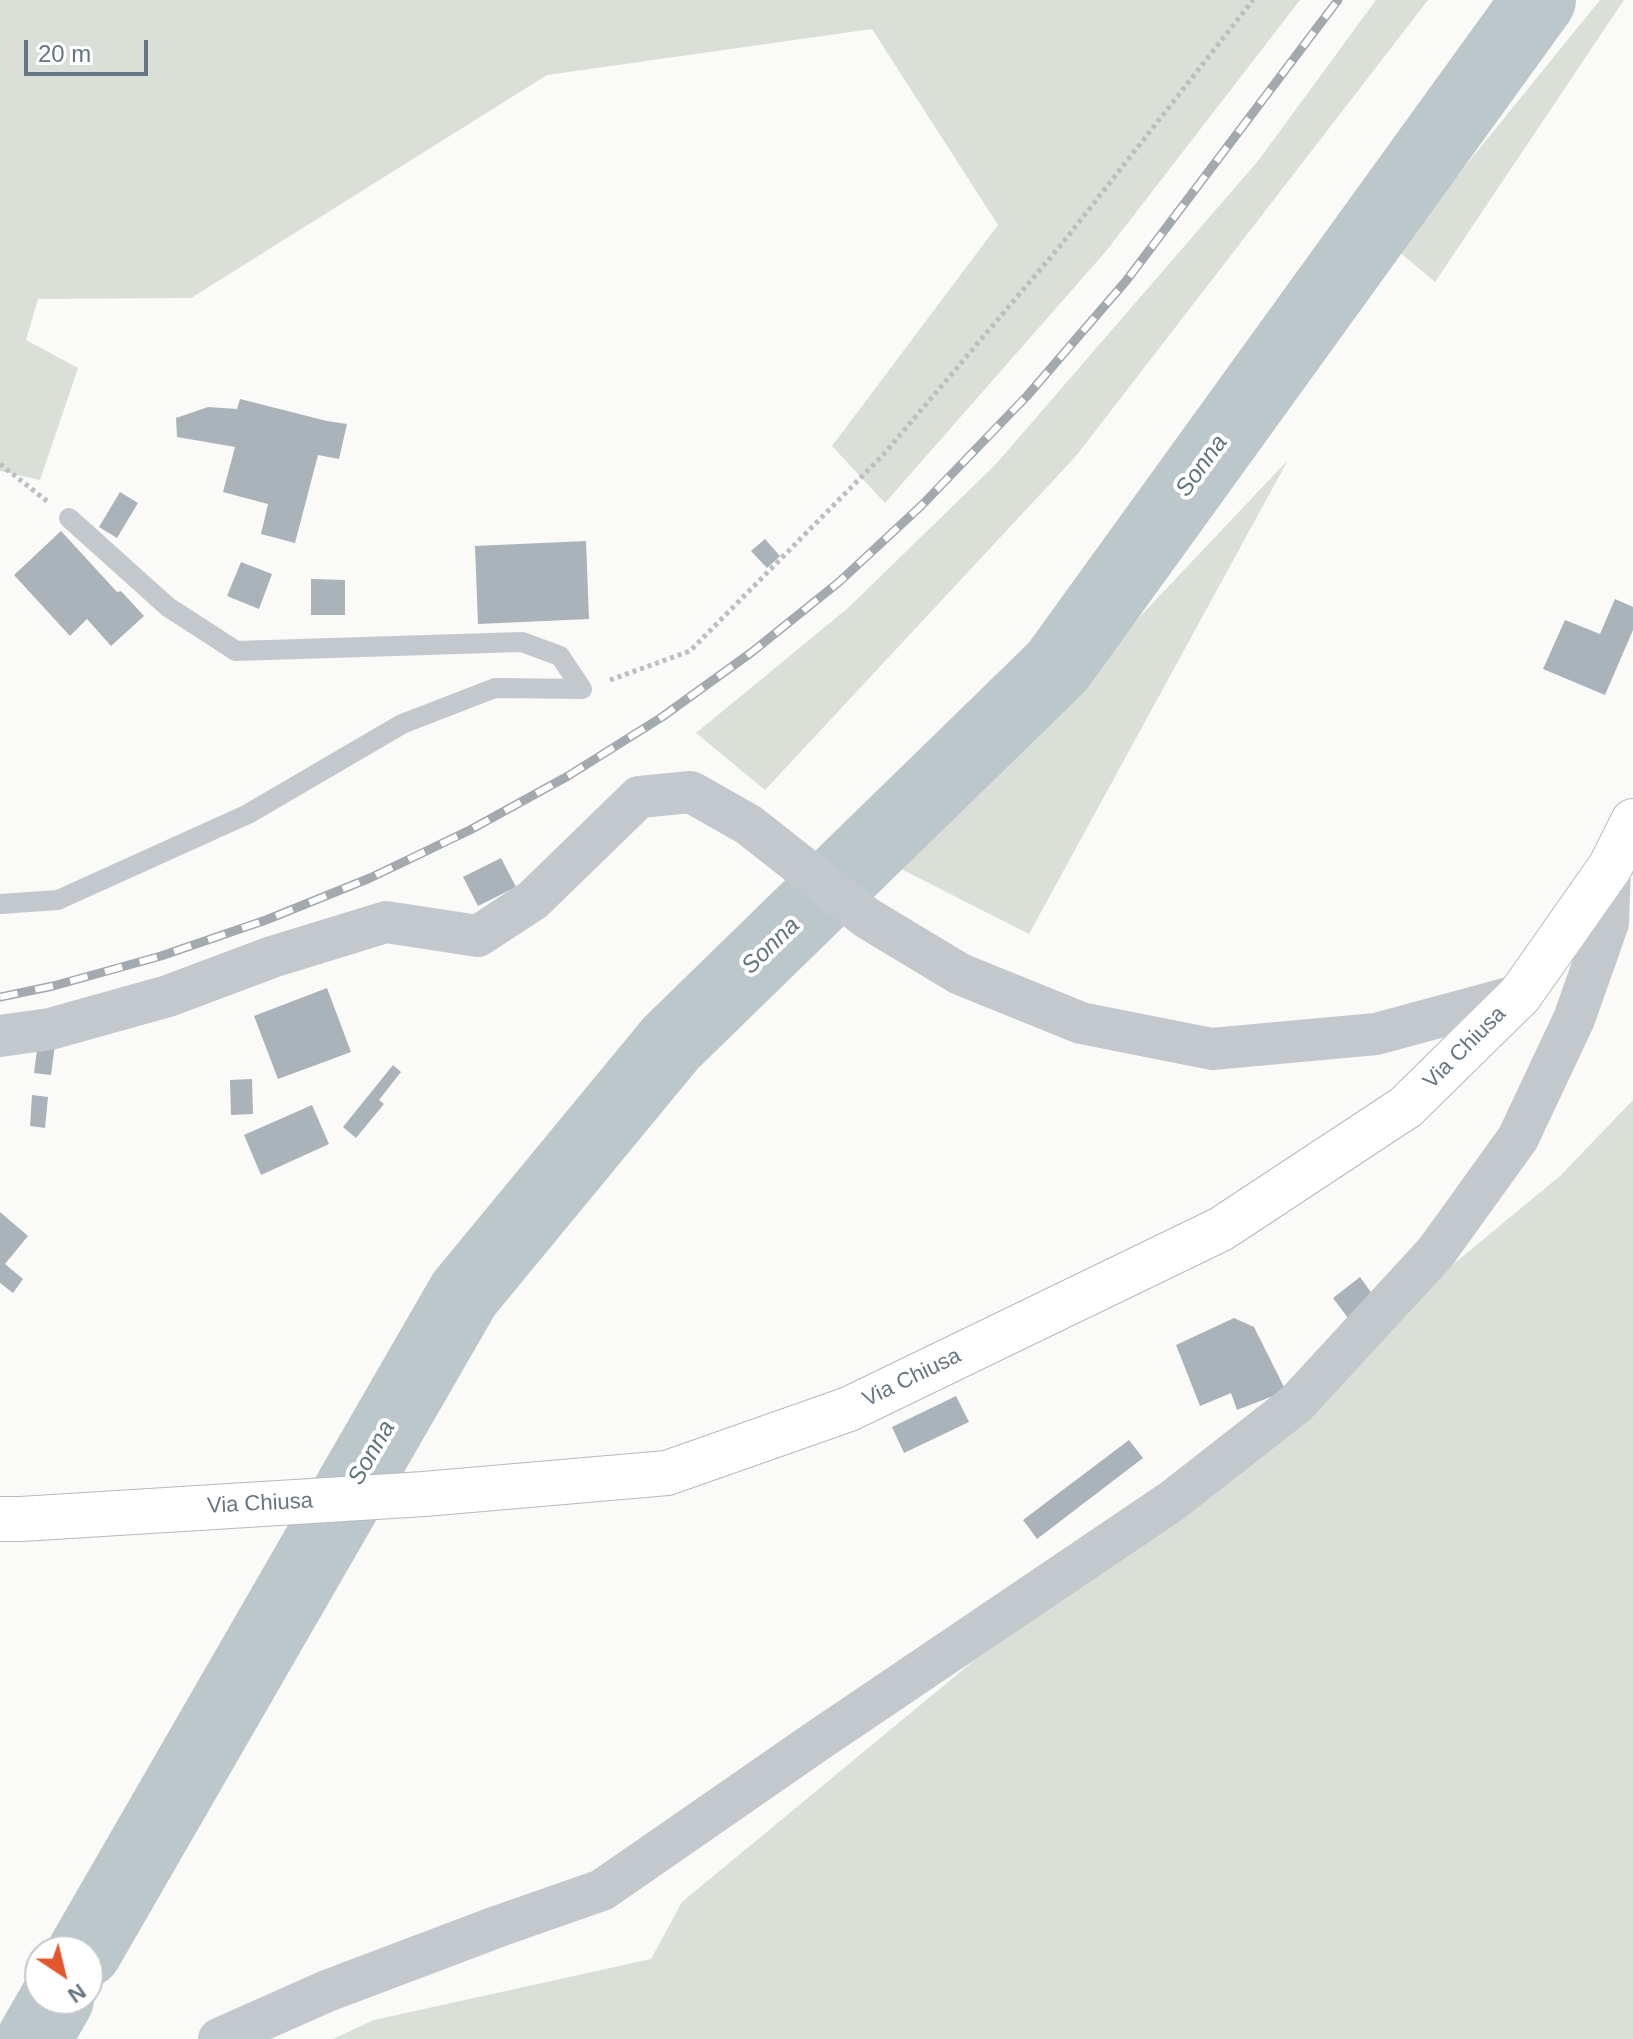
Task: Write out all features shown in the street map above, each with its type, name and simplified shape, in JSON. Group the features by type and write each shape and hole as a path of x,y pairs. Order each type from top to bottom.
{"main road":[{"name":"Via Chiusa","path":"11,1519 424,1494 667,1473 849,1409 1221,1229 1406,1107 1520,995 1621,856 1633,821"}],"street":[{"path":"0,1036 50,1029 168,996 272,957 386,922 478,936 533,900 639,797 691,792 749,825 867,918 960,974 1081,1023 1212,1049 1376,1034 1520,995"},
{"path":"219,2039 327,1991 602,1890 1172,1501 1296,1404 1436,1252 1518,1138 1574,1019 1608,923 1621,856"}],"lane":[{"path":"69,518 168,607 236,651 522,642 560,656 582,689"},
{"path":"0,904 58,900 248,814 402,724 495,688 582,689"}],"path":[{"path":"582,689 690,651 883,455 1061,245 1253,0"},
{"path":"0,464 69,518"}],"shaded area":[{"path":"0,0 1300,0 1107,250 885,503 832,446 998,225 872,29 547,75 191,298 38,299 26,340 78,368 40,480 0,471"},
{"path":"1376,0 1428,0 1076,456 765,790 696,733 848,608 996,464 1258,161"},
{"path":"1600,0 1624,0 1435,282 1397,250"},
{"path":"1288,460 1029,934 901,869"},
{"path":"1633,1100 1633,2039 333,2039 374,2020 651,1959 682,1902 1560,1176"}],"building":[{"path":"240,399 347,424 339,459 318,455 295,543 261,534 268,504 223,492 235,447 177,437 176,418 208,407 237,409"},
{"path":"120,492 138,503 117,538 99,527"},
{"path":"61,531 117,592 121,591 144,616 111,646 87,619 70,636 14,575"},
{"path":"765,539 780,556 767,568 751,551"},
{"path":"586,541 589,619 478,624 475,546"},
{"path":"241,562 272,574 259,609 227,596"},
{"path":"311,579 345,580 345,615 311,615"},
{"path":"1615,599 1633,607 1633,630 1605,695 1543,669 1565,620 1600,634"},
{"path":"501,858 516,887 478,906 463,877"},
{"path":"327,988 351,1052 278,1079 254,1016"},
{"path":"38,1042 55,1044 51,1075 34,1073"},
{"path":"393,1065 401,1072 379,1100 384,1104 356,1138 343,1127"},
{"path":"252,1079 253,1114 231,1115 230,1080"},
{"path":"32,1095 48,1097 45,1128 30,1126"},
{"path":"312,1105 329,1144 261,1175 244,1135"},
{"path":"0,1212 28,1236 5,1264 23,1279 13,1293 0,1283"},
{"path":"1360,1277 1378,1302 1351,1322 1333,1298"},
{"path":"1234,1318 1254,1327 1286,1391 1237,1410 1231,1393 1200,1406 1176,1345"},
{"path":"956,1396 969,1422 904,1453 892,1427"},
{"path":"1129,1440 1143,1458 1037,1539 1023,1520"}],"waterway":[{"name":"Sonna","path":"94,1935 464,1294 671,1043 1057,667 1539,0"},
{"name":"Sonna","path":"34,2039 48,2015"}],"railway":[{"path":"0,997 53,986 161,956 266,920 370,878 470,830 568,776 662,717 752,652 839,582 921,506 1027,396 1126,281 1338,0"}]}
